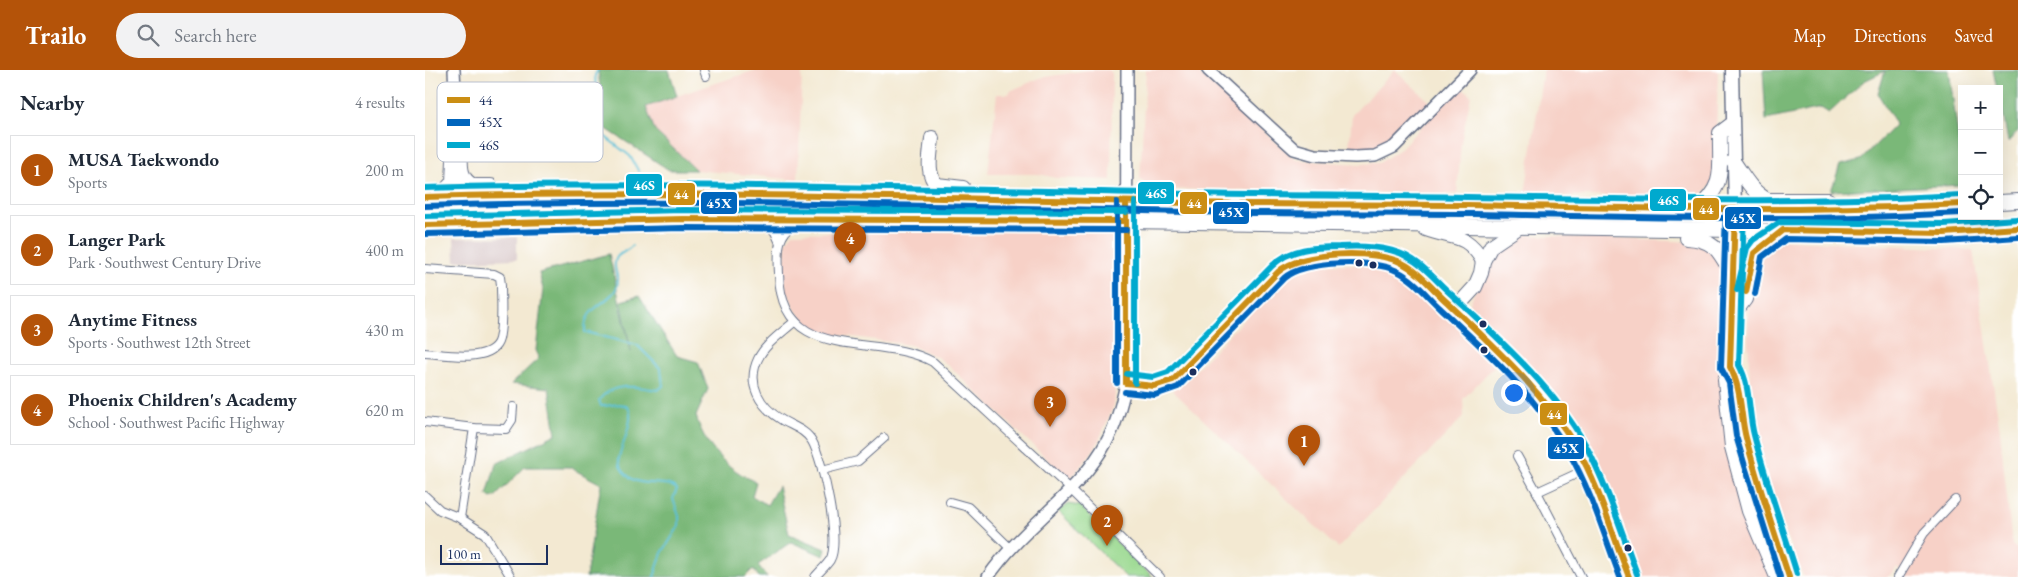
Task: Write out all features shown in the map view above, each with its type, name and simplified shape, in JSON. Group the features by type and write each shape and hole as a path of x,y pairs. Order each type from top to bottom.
{"highway":[{"path":"1697,209 1713,195 1718,184 1720,133 1731,124"},
{"path":"931,138 930,173 934,182 941,186 967,188 976,196"},
{"path":"1733,161 1752,188 1760,196 1768,200 1828,200 1844,209"},
{"path":"432,197 453,182 453,162"},
{"path":"460,162 460,169 465,181 474,186 494,186 521,194"},
{"path":"432,197 709,192 976,196 1126,201 1735,210 1844,209 1958,204"},
{"path":"2003,202 2018,201"},
{"path":"1735,210 1730,367 1725,380 1733,452 1749,511 1777,577"},
{"path":"425,225 589,220 797,220 1126,221 1944,233 2018,228"},
{"path":"1417,226 1445,236 1466,240 1474,246 1483,261"},
{"path":"1454,310 1475,286 1483,261 1493,243 1519,227"},
{"path":"1618,229 1627,236 1706,240 1714,246 1734,276"},
{"path":"1733,315 1745,299 1754,253 1759,247 1783,230"},
{"path":"1730,367 1737,380 1745,435 1766,510 1789,577"},
{"path":"1733,452 1743,464 1753,494 1766,510"}],"main road":[{"path":"1732,70 1731,124 1735,210"}],"street":[{"path":"988,577 1011,549 1093,464 1107,443 1118,417 1126,383 1127,70"},
{"path":"1208,70 1294,149 1315,155 1355,157 1375,156 1394,146 1470,70"},
{"path":"763,220 775,232 779,242 781,293 795,321 806,331 825,340 909,351 933,362 1070,489 1160,577"},
{"path":"779,242 784,232 797,220"},
{"path":"1126,383 1154,386 1173,380 1282,268 1302,259 1321,256 1394,260 1414,272 1542,398 1566,431 1587,468 1629,577"},
{"path":"425,269 494,274 500,277 499,339 493,348 481,355 425,352"},
{"path":"795,321 766,348 758,360 755,388 758,398 768,411 802,430 812,441 822,470 834,532 834,545 830,560 815,577"},
{"path":"425,422 474,428 506,429 512,420 513,406"},
{"path":"460,518 474,428"},
{"path":"822,470 858,461 883,438"},
{"path":"1517,456 1581,577"},
{"path":"1537,492 1587,468"},
{"path":"425,496 440,510 460,518 485,534 511,577"},
{"path":"1898,577 1924,533 1955,500"},
{"path":"949,502 968,507 1011,549"}],"shaded area":[{"path":"756,70 802,70 798,180 696,170 655,131 646,106"},
{"path":"1088,70 1109,70 1112,73 1111,180 1056,178 1038,174 988,174 997,94 1009,94 1010,91 1040,78"},
{"path":"1146,70 1195,70 1296,160 1359,164 1379,163 1399,150 1460,86 1471,95 1461,142 1457,194 1151,189 1140,179"},
{"path":"1395,70 1430,102 1389,142 1372,148 1349,149 1352,115"},
{"path":"1543,70 1718,70 1715,180 1702,195 1690,198 1525,195"},
{"path":"1041,230 1108,232 1116,242 1118,253 1117,372 1114,405 1097,445 1070,478 1065,476 949,366 937,357 911,345 826,333 808,324 796,311 787,291 784,277 786,241 793,233"},
{"path":"1512,236 1696,242 1705,245 1721,263 1720,366 1722,401 1771,577 1636,577 1596,472 1580,441 1560,410 1537,383 1470,314 1470,303 1492,251"},
{"path":"517,237 517,259 455,261 454,238"},
{"path":"1776,239 1973,250 2000,431 2012,545 2018,550 2018,577 1907,577 1897,567 1888,577 1804,577 1795,559 1762,466 1751,403 1748,342 1749,284 1753,250"},
{"path":"1312,264 1384,265 1395,268 1405,274 1497,363 1463,399 1464,416 1338,548 1172,390 1189,377 1287,274"}],"green space":[{"path":"598,70 669,70 677,96 646,107 655,131 696,170 669,170 605,128 603,82 599,82"},
{"path":"1763,70 1949,70 1958,136 1958,185 1831,191 1840,165 1861,160 1896,124 1878,94 1885,71 1864,81 1829,113 1821,108 1766,120"},
{"path":"1993,70 2018,70 2018,131 2008,142 2003,113 2003,85 1996,85"},
{"path":"609,254 631,352 621,301 639,296 677,356 698,362 708,389 696,416 711,447 736,471 756,482 752,496 767,505 778,486 789,534 826,549 824,556 791,542 758,565 767,577 759,577 753,569 745,577 586,577 601,484 569,467 525,467 496,496 491,498 487,495 496,464 556,434 549,388 511,384 539,358 536,350 543,289 539,273"},
{"path":"1068,504 1080,506 1153,577 1126,577 1058,511"}],"waterway":[{"path":"595,82 595,75 598,70"},
{"path":"603,135 630,156 639,172"},
{"path":"632,246 617,257 615,261 617,287 587,318 585,332 637,345 661,369 663,386 658,390 634,387 619,388 611,390 599,400 601,406 624,405 630,414 630,422 619,458 623,472 638,482 666,484 677,489 673,499 679,516 679,526 662,553 654,577"}],"transit line":[{"name":"46S","path":"425,188 616,185 902,188 1224,195 1715,200 1900,198 1958,195"},
{"name":"44","path":"425,197 616,194 903,197 1225,204 1715,209 1900,207 1958,204"},
{"name":"45X","path":"1117,202 1117,383"},
{"name":"44","path":"1126,202 1126,383"},
{"name":"46S","path":"1135,202 1135,383"},
{"name":"45X","path":"425,206 712,203 903,205 1226,213 1475,214 1719,218 1901,216 1958,213"},
{"name":"46S","path":"425,216 683,210 1126,212"},
{"name":"45X","path":"1726,210 1721,368 1729,383 1736,436 1780,577"},
{"name":"44","path":"1735,210 1730,367 1737,384 1744,429 1751,456 1789,577"},
{"name":"46S","path":"1744,210 1739,365 1746,382 1752,426 1759,453 1797,574"},
{"name":"44","path":"425,225 683,219 1126,221"},
{"name":"46S","path":"1737,290 1747,248 1753,240 1780,222 1944,224 2017,219"},
{"name":"45X","path":"425,234 683,228 1126,230"},
{"name":"44","path":"1746,292 1754,253 1783,230 1944,233 2018,228"},
{"name":"45X","path":"1755,294 1762,257 1786,239 1944,242 2018,237"},
{"name":"46S","path":"1127,374 1153,377 1168,372 1272,266 1287,255 1312,248 1330,247 1374,247 1399,253 1419,264 1506,347 1541,383 1572,423 1600,475 1637,574"},
{"name":"44","path":"1126,383 1154,386 1173,380 1278,272 1289,265 1320,256 1339,254 1374,256 1402,263 1421,276 1500,353 1549,407 1576,447 1592,478 1629,577"},
{"name":"45X","path":"1125,392 1155,395 1178,387 1284,278 1294,272 1339,263 1372,264 1397,271 1415,283 1509,375 1541,411 1568,451 1584,481 1620,577"}],"place":[{"name":"Phoenix Children's Academy","path":"850,263"},
{"name":"Anytime Fitness","path":"1050,427"},
{"name":"MUSA Taekwondo","path":"1304,466"},
{"name":"Langer Park","path":"1107,546"}]}
